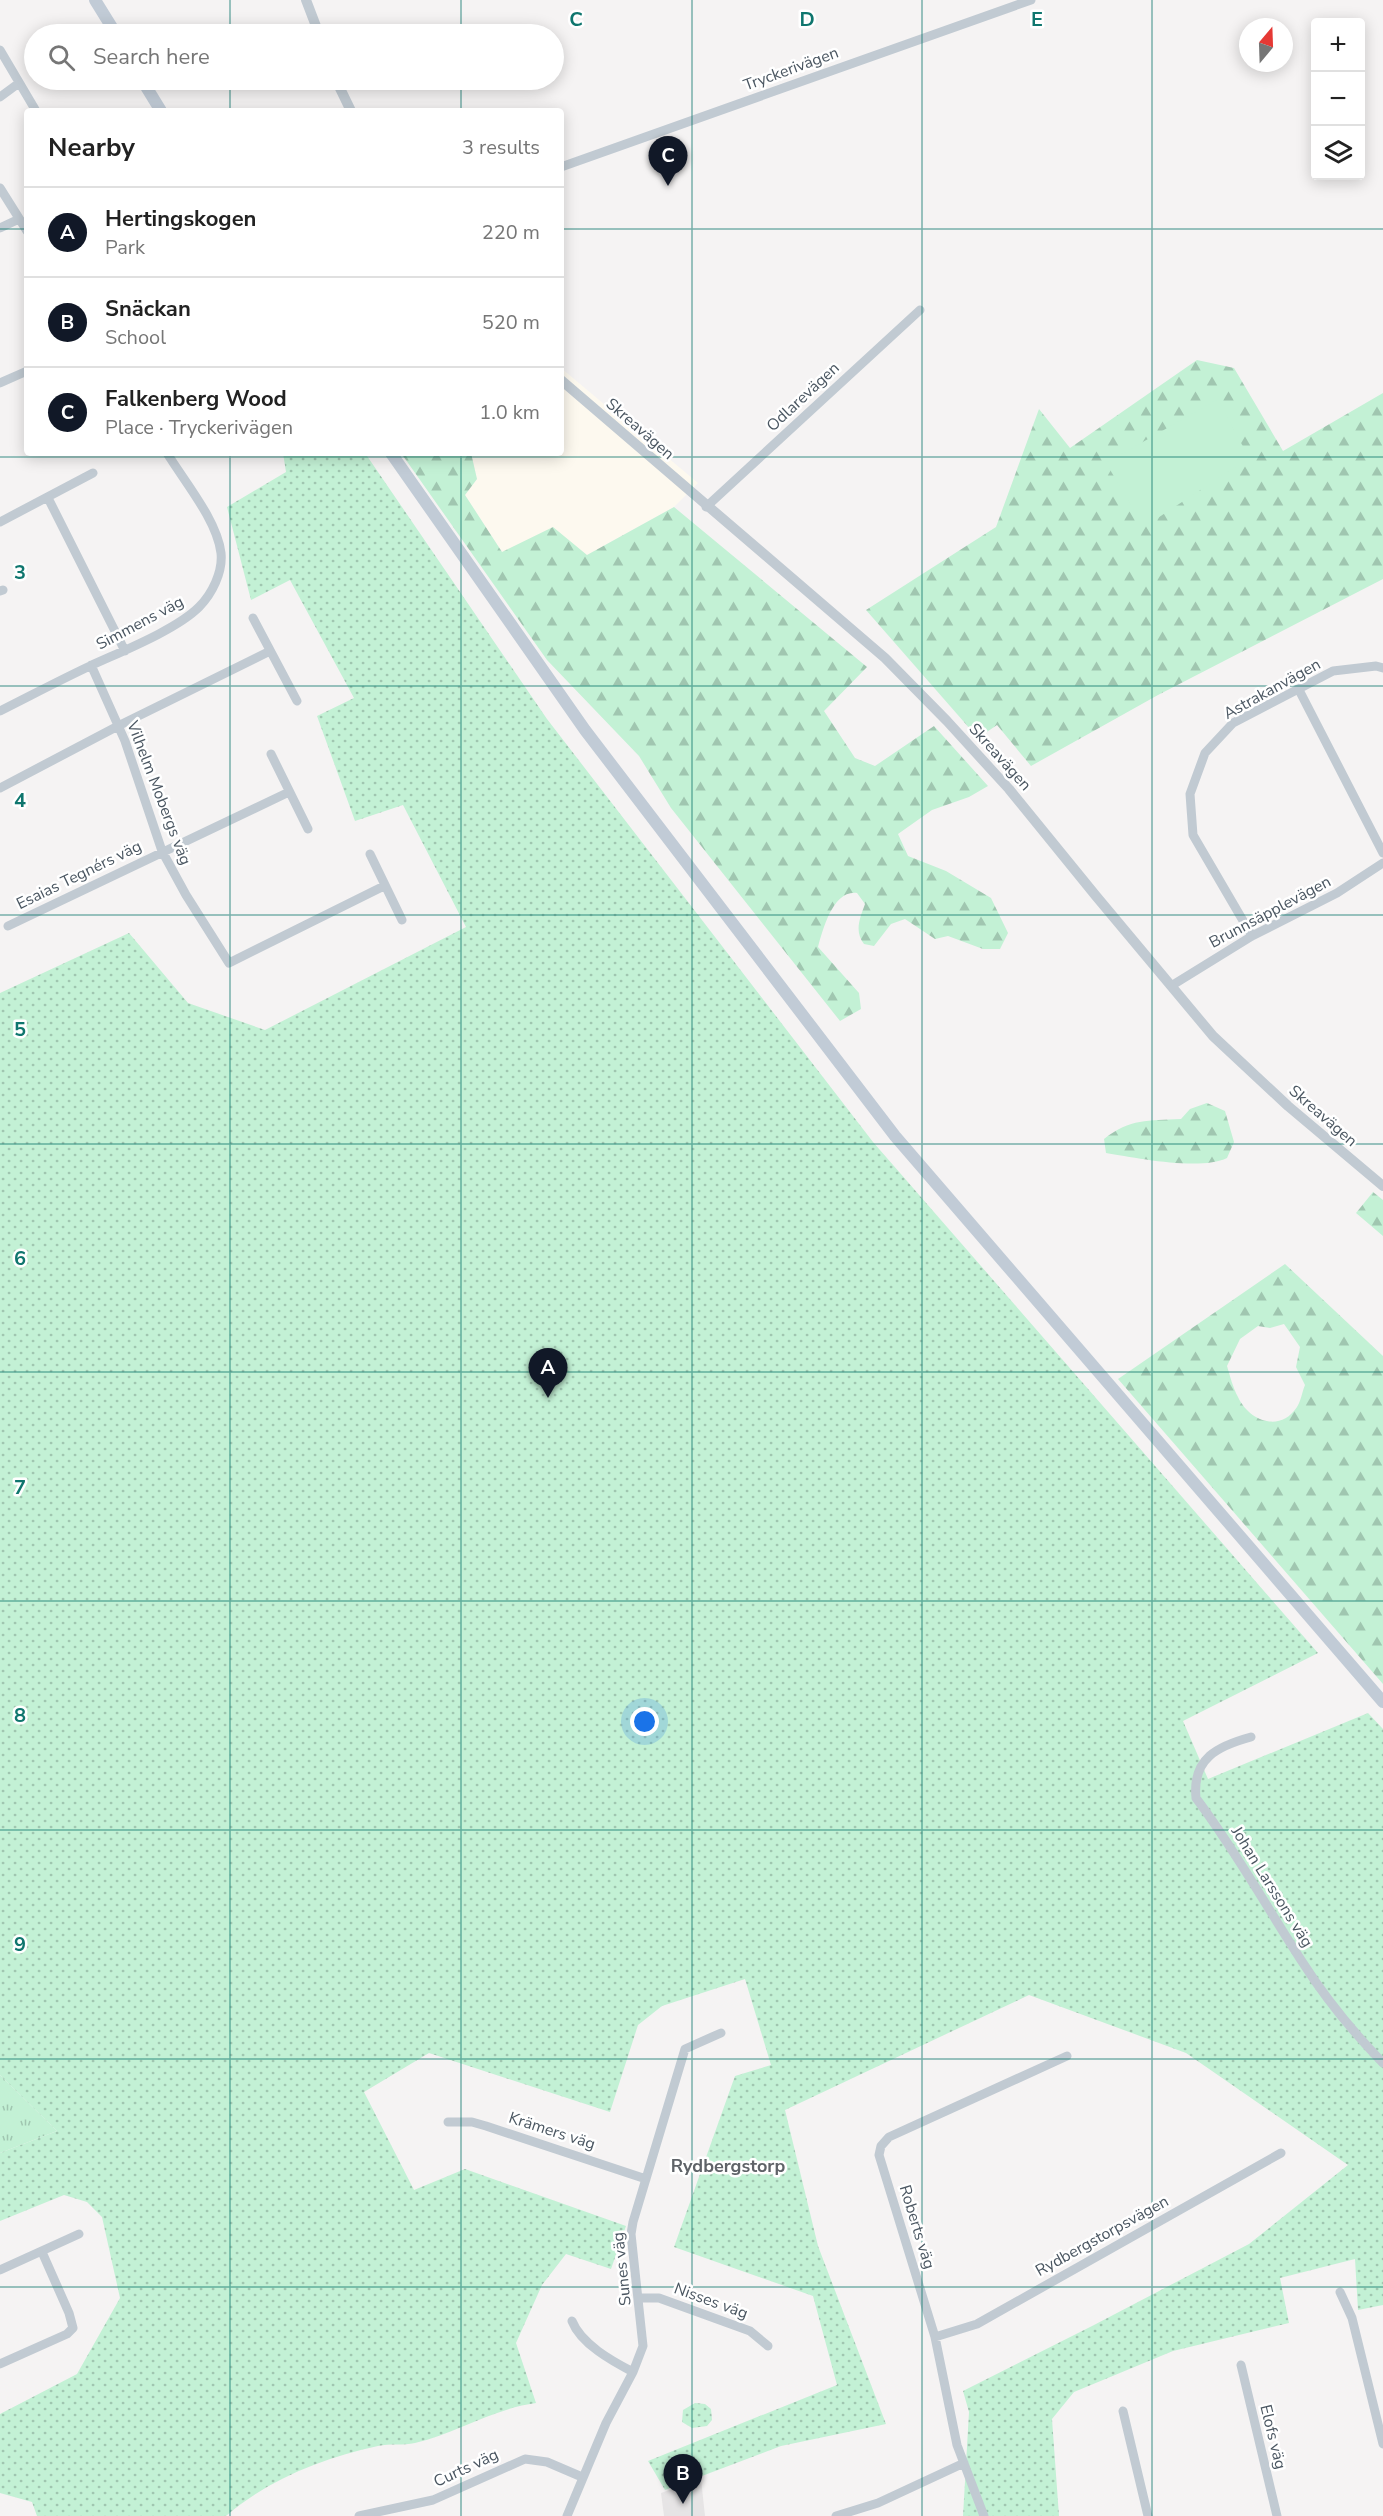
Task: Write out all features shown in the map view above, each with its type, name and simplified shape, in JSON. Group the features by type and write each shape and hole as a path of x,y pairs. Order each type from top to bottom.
{"main road":[{"path":"95,0 110,24"},
{"path":"148,90 159,108"},
{"path":"394,456 585,730 895,1136 1383,1702"}],"street":[{"path":"306,0 315,24"},
{"name":"Tryckerivägen","path":"564,166 1031,0"},
{"path":"0,50 34,108"},
{"path":"0,97 19,83"},
{"path":"341,90 350,108"},
{"path":"0,188 24,226"},
{"path":"0,228 20,219"},
{"name":"Odlarevägen","path":"706,507 920,310"},
{"path":"0,383 24,372"},
{"name":"Skreavägen","path":"564,383 706,507 885,658 1009,789 1171,986 1227,1049 1318,1133 1383,1186"},
{"name":"Simmens väg","path":"1,708 125,651 198,608 211,592 218,574 221,555 217,539 204,512 169,456"},
{"path":"0,522 93,473"},
{"path":"48,498 125,651"},
{"path":"253,618 297,701"},
{"path":"0,788 118,726 270,651"},
{"name":"Vilhelm Mobergs väg","path":"91,665 118,726 162,851 195,910 229,963 384,885"},
{"name":"Astrakanvägen","path":"1252,936 1193,835 1190,794 1205,753 1233,723 1333,671 1376,666 1383,668"},
{"path":"1299,690 1383,853"},
{"path":"271,754 308,829"},
{"name":"Esaias Tegnérs väg","path":"8,926 289,792"},
{"path":"369,854 402,920"},
{"name":"Brunnsäpplevägen","path":"1171,986 1252,936 1337,893 1383,863"},
{"name":"Johan Larssons väg","path":"1251,1737 1224,1744 1205,1760 1194,1783 1196,1798 1259,1891 1304,1966 1354,2033 1383,2063"},
{"name":"Sunes väg","path":"567,2516 582,2477 644,2346 631,2234 685,2049 721,2033"},
{"name":"Roberts väg","path":"984,2516 957,2445 935,2337 879,2155 881,2146 889,2137 1067,2055"},
{"name":"Krämers väg","path":"448,2122 472,2122 646,2178"},
{"name":"Rydbergstorpsvägen","path":"935,2337 977,2324 1281,2153"},
{"path":"0,2270 79,2234"},
{"path":"0,2364 67,2334 73,2328 69,2313 42,2252"},
{"path":"1340,2292 1352,2318 1383,2445"},
{"name":"Nisses väg","path":"640,2298 659,2298 750,2331 768,2346"},
{"path":"572,2321 576,2331 586,2341 633,2372"},
{"name":"Elofs väg","path":"1241,2365 1277,2516"},
{"path":"1123,2411 1148,2516"},
{"name":"Curts väg","path":"359,2516 433,2500 525,2459 548,2462 582,2477"},
{"path":"836,2516 878,2503 964,2463"}],"shaded area":[{"path":"564,371 698,483 674,507 587,555 502,552 465,495 477,479 472,456 564,456"},
{"path":"701,2479 705,2516 664,2516 661,2493"}],"green space":[{"path":"1197,360 1234,368 1283,451 1383,393 1383,579 1158,695 1031,766 997,725 978,738 866,610 996,527 1039,409 1070,448"},
{"path":"1218,399 1249,458 1144,527 1106,463"},
{"path":"283,456 367,456 547,719 873,1142 1318,1653 1183,1721 1208,1779 1368,1713 1383,1729 1383,2305 1358,2310 1355,2259 1280,2278 1289,2323 1173,2351 1074,2392 1052,2419 1059,2516 963,2516 969,2412 963,2391 1249,2244 1348,2165 1186,2053 1029,1995 785,2110 818,2246 886,2424 781,2446 665,2490 648,2461 837,2385 813,2296 674,2247 735,2076 771,2065 745,1979 662,2006 638,2025 610,2112 429,2053 364,2092 414,2190 465,2169 626,2226 611,2269 566,2254 542,2285 516,2343 536,2403 504,2410 430,2439 415,2443 378,2446 317,2464 260,2491 226,2516 37,2516 32,2502 0,2493 0,2414 77,2374 120,2298 102,2217 87,2202 64,2195 0,2221 0,2153 57,2131 0,2075 0,993 129,933 188,1003 265,1030 466,927 403,805 355,821 317,716 354,698 290,580 251,600 227,507 286,472"},
{"path":"403,456 472,456 477,479 465,495 502,552 553,527 587,555 674,507 867,667 824,711 855,758 875,766 934,726 988,786 969,797 932,810 898,834 908,856 946,871 991,898 1008,933 1000,949 983,949 948,936 935,939 905,919 891,924 874,946 864,944 859,929 865,904 857,893 849,894 841,898 830,912 818,947 859,993 861,1009 840,1021 671,808 639,756 547,660"},
{"path":"1207,1103 1225,1111 1234,1142 1227,1158 1216,1162 1185,1163 1106,1153 1104,1139 1123,1127 1140,1122 1181,1119 1190,1109"},
{"path":"1373,1192 1383,1200 1383,1236 1356,1213"},
{"path":"1285,1264 1383,1356 1383,1684 1118,1379","holes":["1284,1324 1300,1347 1296,1367 1305,1385 1297,1407 1282,1420 1274,1422 1257,1418 1249,1412 1238,1397 1227,1366 1240,1339 1258,1326 1270,1328"]},
{"path":"0,2075 57,2131 0,2153"},
{"path":"695,2403 705,2404 711,2409 712,2420 707,2426 692,2428 682,2422 683,2410"}],"place":[{"name":"Falkenberg Wood","path":"668,186"},
{"name":"Hertingskogen","path":"548,1398"},
{"name":"Snäckan","path":"683,2504"}],"district":[{"name":"Rydbergstorp","path":"728,2166"}]}
